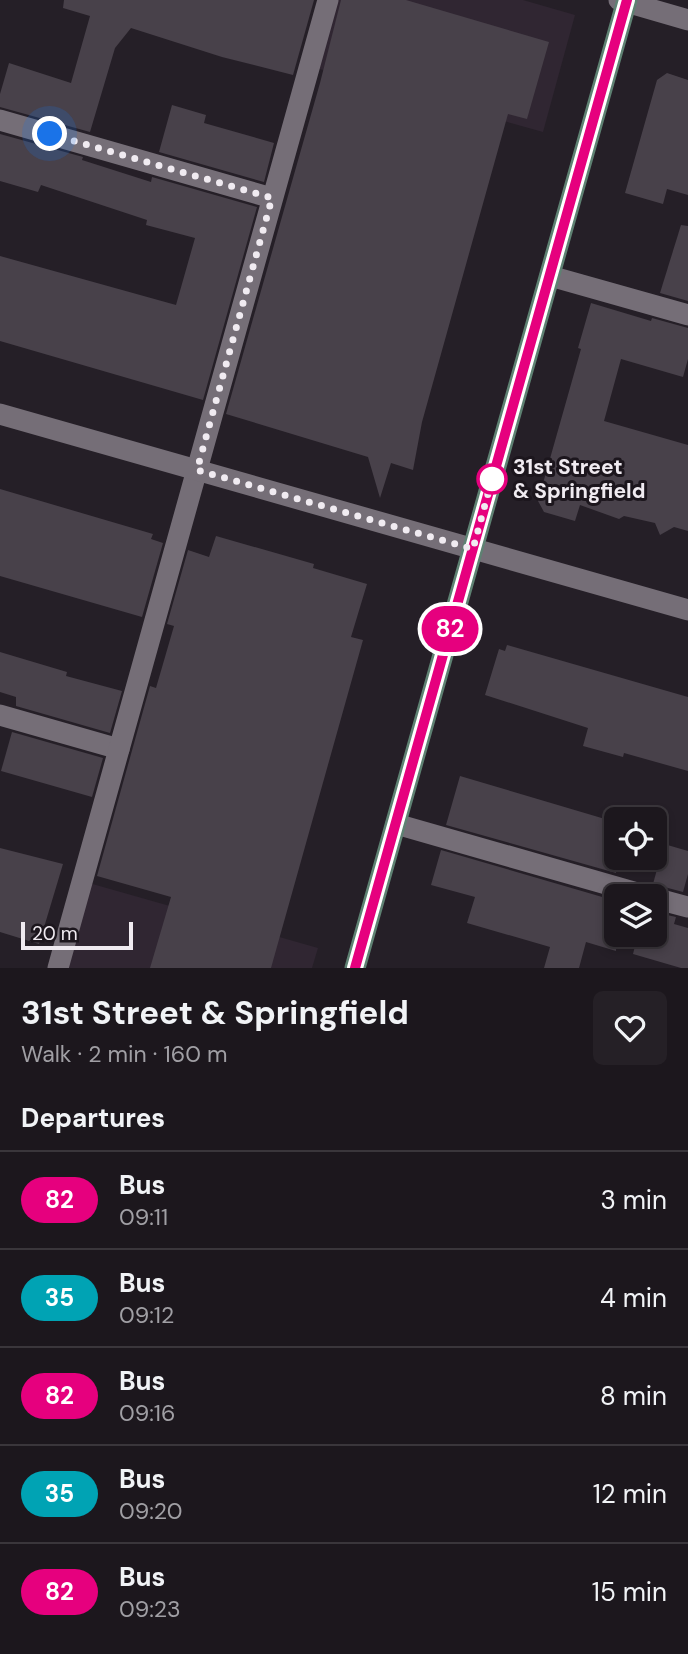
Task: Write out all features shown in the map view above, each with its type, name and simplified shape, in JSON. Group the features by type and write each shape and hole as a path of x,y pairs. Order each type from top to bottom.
{"main road":[{"path":"355,968 550,276 624,1"}],"street":[{"path":"58,968 328,0"},
{"path":"624,1 688,20"},
{"path":"0,120 272,198"},
{"path":"550,276 688,315"},
{"path":"0,414 688,610"},
{"path":"0,715 119,749"},
{"path":"396,824 606,884"},
{"path":"667,902 688,908"}],"shaded area":[{"path":"328,0 523,0 575,15 543,132 309,66"},
{"path":"82,881 318,948 312,968 58,968"}],"building":[{"path":"64,0 314,0 293,75 222,57 131,28 115,48 90,132 0,107 0,94 9,63 71,83 90,16 63,8"},
{"path":"341,0 406,0 549,42 527,119 508,114 422,422 413,470 391,463 380,498 368,457 226,414"},
{"path":"667,73 688,80 688,195 667,189 663,204 625,193 657,80"},
{"path":"172,105 206,115 204,123 274,143 264,182 159,152"},
{"path":"0,134 83,157 82,160 151,182 152,177 257,207 203,400 0,341 0,256 176,305 195,238 146,225 147,220 41,185 38,192 0,181"},
{"path":"681,225 688,226 688,301 660,293"},
{"path":"591,303 651,321 652,318 688,328 688,359 683,377 621,359 604,421 688,445 688,531 674,527 660,535 655,523 624,516 619,519 580,505 575,521 544,512 538,501 581,349 578,348"},
{"path":"0,489 153,534 151,539 163,543 142,617 0,576"},
{"path":"216,536 314,564 313,568 367,584 351,637 363,640 271,968 150,968 171,897 97,876 150,686 156,688 174,626 167,624 188,550 209,557"},
{"path":"507,645 688,697 688,771 624,753 623,757 583,746 588,728 485,695 499,649 505,651"},
{"path":"0,652 67,672 66,676 122,691 110,733 16,706 16,697 0,692"},
{"path":"12,732 103,758 92,797 1,771"},
{"path":"460,776 604,819 604,870 446,825"},
{"path":"667,845 688,851 688,874 683,892 667,888 667,884 653,884 657,870 667,870"},
{"path":"0,848 63,864 39,944 0,932"},
{"path":"441,850 604,898 604,947 616,947 616,951 586,942 579,968 544,968 550,947 467,923 475,897 431,885"},
{"path":"667,915 676,917 674,924 688,928 688,968 633,954 635,947 667,947"}],"bus line":[{"name":"82","path":"355,968 627,0"}],"place":[{"name":"31st Street & Springfield","path":"492,479"}],"route":[{"path":"50,134 272,198 197,470 473,549 492,479"}]}
